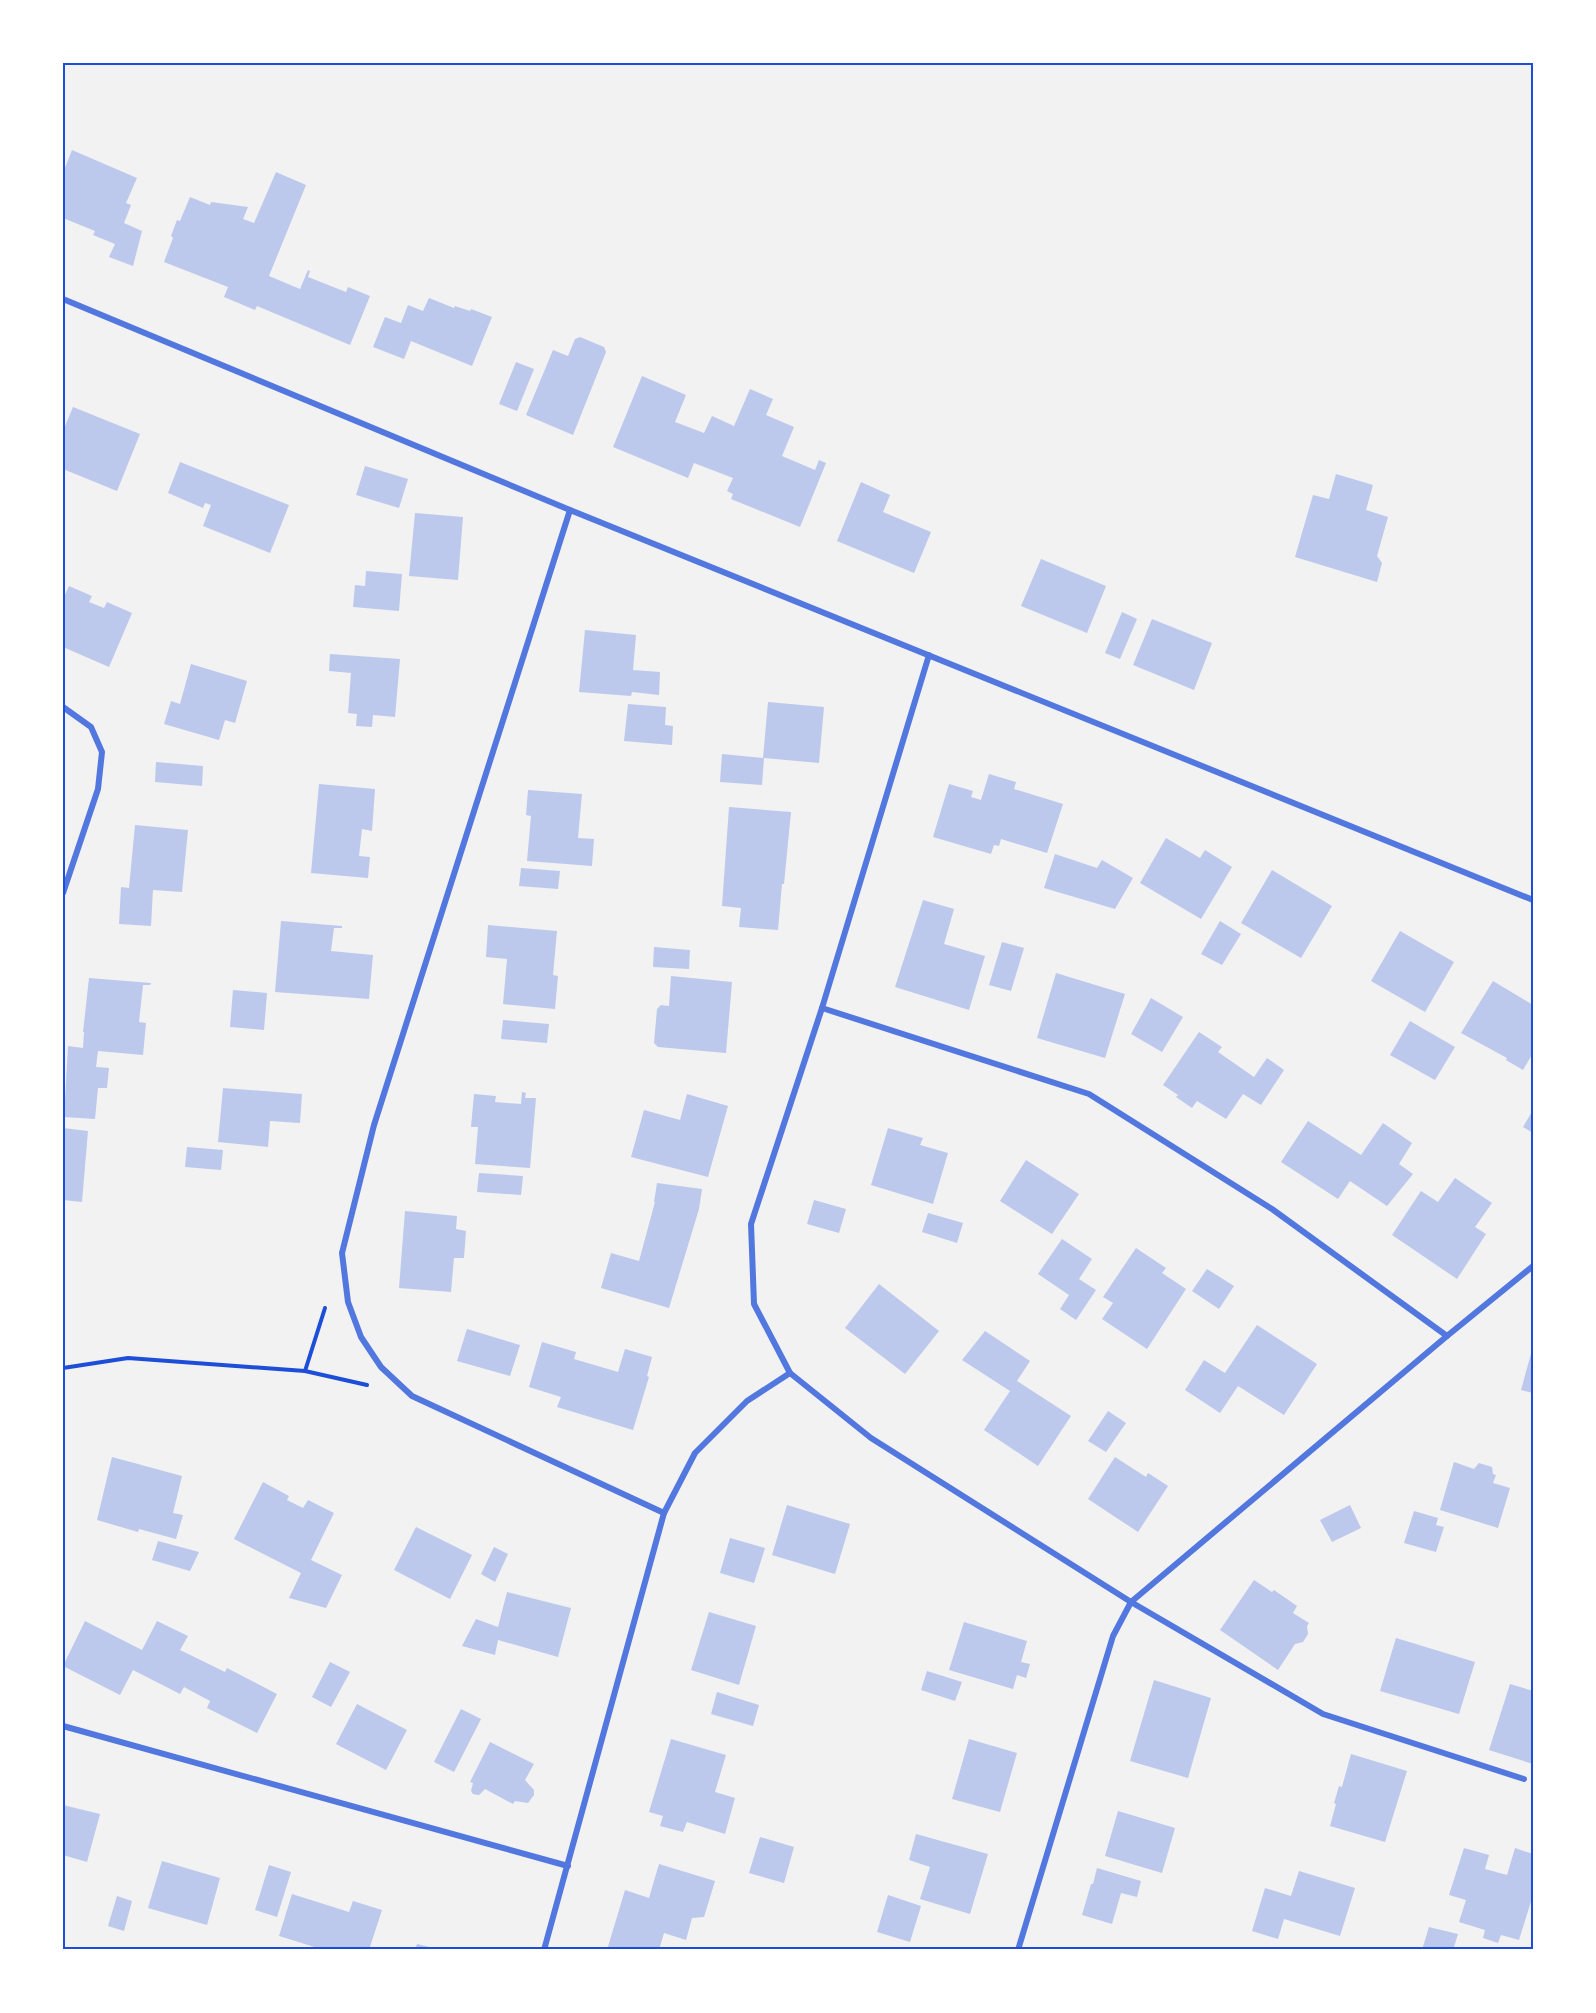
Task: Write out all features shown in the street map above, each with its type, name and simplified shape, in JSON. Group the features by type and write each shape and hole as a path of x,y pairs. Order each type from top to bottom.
{"street":[{"path":"63,299 570,510 1533,900"},
{"path":"570,510 374,1125 342,1253 348,1302 361,1337 381,1367 412,1396 664,1513"},
{"path":"928,655 822,1008 751,1224 754,1304 790,1373 871,1438 1131,1602 1323,1714 1524,1779"},
{"path":"63,707 91,727 102,752 98,789 63,893"},
{"path":"822,1008 1089,1094 1272,1209 1447,1336"},
{"path":"1018,1950 1113,1636 1131,1602 1533,1266"},
{"path":"544,1950 664,1513 695,1453 747,1401 790,1373"},
{"path":"63,1726 568,1866"}],"path":[{"path":"305,1371 326,1306"},
{"path":"63,1368 128,1358 305,1371 369,1386"}],"building":[{"path":"72,150 137,178 126,203 131,205 124,223 142,231 133,266 109,257 115,244 93,235 95,231 63,218 63,173"},
{"path":"276,172 306,185 269,276 300,289 308,270 310,271 308,277 346,292 348,287 370,296 350,345 257,306 255,310 224,297 228,287 164,262 177,220 180,221 190,197 210,205 211,202 248,207 243,219 254,223"},
{"path":"429,298 454,308 455,306 470,311 471,309 492,317 472,366 411,341 404,359 373,347 385,317 401,323 408,305 423,311"},
{"path":"580,337 604,347 606,352 573,435 526,415 553,350 568,356 575,339"},
{"path":"516,362 534,369 517,411 499,404"},
{"path":"642,376 686,395 675,422 704,433 712,416 734,426 750,389 773,399 766,415 794,427 782,456 815,470 819,460 826,463 800,527 731,499 733,494 727,491 733,478 694,463 688,478 613,447"},
{"path":"73,407 140,434 117,491 63,469 63,431"},
{"path":"180,462 289,505 270,553 203,526 211,505 205,503 203,508 168,493"},
{"path":"365,466 408,479 399,508 356,495"},
{"path":"1336,474 1373,485 1366,510 1388,517 1377,556 1382,563 1377,582 1295,557 1313,495 1329,499"},
{"path":"861,482 890,495 883,512 931,532 914,573 837,541"},
{"path":"415,513 463,517 458,580 409,576"},
{"path":"1041,559 1106,586 1087,633 1021,606"},
{"path":"366,571 402,574 399,611 353,607 355,585 365,586"},
{"path":"69,586 92,596 89,602 104,608 107,602 132,613 109,667 63,647 63,599"},
{"path":"1122,612 1137,619 1120,659 1105,653"},
{"path":"1152,619 1212,643 1194,690 1133,665"},
{"path":"585,630 636,635 633,670 660,672 659,695 632,692 631,696 579,692"},
{"path":"330,654 400,659 395,717 373,715 372,727 356,726 357,714 348,713 351,673 329,671"},
{"path":"191,664 247,681 235,723 225,720 219,740 164,724 171,701 180,704"},
{"path":"768,702 824,707 819,763 764,758 762,785 720,782 722,754 763,758"},
{"path":"628,704 666,707 665,725 673,726 672,745 624,741"},
{"path":"156,762 203,766 202,786 155,782"},
{"path":"989,774 1016,782 1014,789 1063,804 1047,853 1001,839 999,846 994,845 991,854 933,837 949,784 973,791 971,797 981,800"},
{"path":"319,784 375,789 372,831 362,829 359,856 370,857 368,878 311,873"},
{"path":"528,790 582,794 578,838 594,839 592,866 527,861 531,816 526,815"},
{"path":"729,807 791,812 778,930 739,927 741,908 722,906"},
{"path":"135,825 188,830 182,892 153,890 151,926 119,924 121,887 129,888"},
{"path":"1166,838 1200,858 1205,850 1232,867 1201,919 1140,883"},
{"path":"1055,854 1097,868 1102,860 1133,878 1115,909 1044,888"},
{"path":"521,868 560,871 558,889 519,886"},
{"path":"1272,870 1332,906 1301,958 1241,923"},
{"path":"923,900 954,909 944,944 985,956 969,1010 895,987"},
{"path":"281,921 342,926 342,928 334,928 331,951 373,955 369,999 275,992"},
{"path":"1220,921 1241,934 1222,965 1201,954"},
{"path":"488,925 557,931 553,975 558,976 555,1009 503,1004 507,959 486,957"},
{"path":"1400,931 1454,962 1425,1012 1371,981"},
{"path":"1002,942 1024,948 1011,991 989,985"},
{"path":"654,947 690,950 689,969 653,967"},
{"path":"1056,973 1125,994 1105,1058 1037,1038"},
{"path":"671,976 732,982 726,1053 658,1047 654,1043 657,1009 661,1005 669,1006"},
{"path":"89,978 151,983 143,985 139,1022 146,1023 143,1055 98,1051 96,1067 109,1068 107,1088 98,1088 95,1119 64,1117 68,1046 83,1048"},
{"path":"1493,981 1533,1005 1533,1053 1523,1070 1506,1060 1507,1058 1461,1033"},
{"path":"233,990 267,993 264,1030 230,1027"},
{"path":"1151,998 1183,1017 1162,1052 1131,1034"},
{"path":"503,1020 549,1024 547,1043 501,1039"},
{"path":"1410,1021 1455,1047 1435,1080 1390,1055"},
{"path":"1199,1032 1222,1047 1218,1052 1254,1077 1267,1058 1284,1070 1261,1105 1243,1094 1226,1119 1197,1101 1192,1108 1163,1085"},
{"path":"223,1088 302,1094 300,1123 270,1121 268,1147 218,1142"},
{"path":"522,1092 526,1093 525,1098 536,1098 530,1168 475,1164 478,1127 471,1127 474,1094 496,1096 495,1102 521,1104"},
{"path":"687,1094 728,1106 708,1177 631,1157 644,1110 680,1120"},
{"path":"1533,1110 1533,1133 1523,1127"},
{"path":"1308,1121 1361,1155 1383,1123 1412,1143 1399,1164 1413,1174 1387,1206 1350,1181 1338,1199 1281,1162"},
{"path":"63,1128 88,1131 82,1202 63,1200"},
{"path":"888,1128 923,1138 920,1145 948,1153 933,1204 871,1185"},
{"path":"187,1147 223,1150 221,1170 185,1167"},
{"path":"1026,1160 1079,1194 1052,1234 1000,1201"},
{"path":"479,1173 523,1176 521,1195 477,1192"},
{"path":"1455,1178 1492,1203 1475,1227 1486,1234 1457,1279 1392,1235 1421,1191 1438,1202"},
{"path":"657,1183 702,1189 699,1209 669,1308 601,1288 611,1253 639,1261 655,1202"},
{"path":"814,1200 846,1209 839,1233 807,1224"},
{"path":"405,1211 457,1216 456,1229 466,1231 464,1258 454,1258 451,1292 399,1288"},
{"path":"928,1213 963,1223 957,1243 922,1232"},
{"path":"1062,1239 1092,1259 1079,1279 1096,1290 1076,1320 1060,1309 1069,1295 1038,1274"},
{"path":"1136,1248 1166,1268 1162,1273 1186,1289 1147,1349 1102,1319 1113,1303 1103,1297"},
{"path":"1207,1269 1234,1286 1219,1309 1192,1291"},
{"path":"879,1284 939,1331 905,1374 845,1328"},
{"path":"1257,1325 1317,1364 1284,1415 1238,1386 1220,1413 1185,1390 1204,1360 1225,1373"},
{"path":"467,1329 520,1345 510,1376 457,1361"},
{"path":"985,1331 1030,1361 1017,1381 1071,1416 1038,1466 984,1430 1010,1391 962,1360"},
{"path":"542,1342 576,1352 574,1359 618,1372 625,1349 652,1357 647,1376 649,1377 633,1430 557,1407 561,1397 529,1387"},
{"path":"1533,1350 1533,1393 1521,1390"},
{"path":"1108,1411 1126,1423 1106,1452 1088,1441"},
{"path":"112,1457 182,1476 173,1513 183,1515 176,1539 139,1529 138,1532 97,1520"},
{"path":"1115,1457 1146,1477 1148,1473 1168,1486 1138,1532 1088,1499"},
{"path":"1454,1462 1474,1469 1479,1463 1492,1467 1493,1474 1496,1475 1493,1483 1510,1488 1498,1528 1440,1510"},
{"path":"263,1482 289,1496 287,1500 303,1508 308,1500 334,1513 311,1560 342,1575 326,1608 289,1598 301,1573 234,1539"},
{"path":"787,1505 850,1524 835,1574 772,1555"},
{"path":"1350,1505 1361,1528 1332,1542 1320,1520"},
{"path":"1414,1511 1438,1518 1436,1525 1444,1527 1436,1552 1404,1543"},
{"path":"416,1527 472,1555 450,1599 394,1570"},
{"path":"730,1538 765,1548 754,1583 720,1573"},
{"path":"158,1541 199,1552 190,1571 152,1560"},
{"path":"494,1547 508,1554 495,1582 481,1574"},
{"path":"1254,1580 1297,1606 1293,1613 1309,1623 1308,1634 1303,1642 1295,1644 1278,1670 1220,1630"},
{"path":"507,1592 571,1608 558,1657 498,1640 495,1655 462,1646 476,1619 498,1627"},
{"path":"709,1612 756,1626 739,1685 691,1670"},
{"path":"85,1621 142,1650 157,1621 188,1636 180,1650 225,1672 227,1668 277,1694 257,1733 207,1708 210,1701 184,1687 180,1694 133,1670 120,1695 63,1666"},
{"path":"964,1622 1027,1641 1021,1662 1030,1664 1026,1678 1017,1675 1013,1689 949,1670"},
{"path":"1396,1638 1475,1662 1459,1714 1380,1691"},
{"path":"330,1662 350,1672 331,1707 312,1697"},
{"path":"927,1671 962,1682 955,1701 921,1690"},
{"path":"1154,1680 1211,1698 1188,1778 1130,1761"},
{"path":"1510,1684 1533,1691 1533,1764 1489,1750"},
{"path":"717,1692 759,1705 753,1726 711,1714"},
{"path":"357,1704 407,1730 386,1770 336,1744"},
{"path":"461,1709 481,1719 454,1772 434,1762"},
{"path":"671,1739 726,1755 715,1792 735,1798 725,1834 687,1822 683,1832 660,1826 663,1816 649,1812"},
{"path":"969,1739 1017,1753 1000,1812 952,1799"},
{"path":"490,1742 534,1764 525,1780 534,1790 534,1795 528,1803 515,1801 513,1804 485,1789 479,1795 471,1791 473,1783 470,1782"},
{"path":"1351,1754 1407,1771 1385,1842 1330,1826 1336,1804 1334,1803 1339,1786 1342,1787"},
{"path":"63,1805 100,1814 87,1862 63,1855"},
{"path":"1118,1811 1175,1828 1162,1873 1105,1856"},
{"path":"916,1834 988,1854 970,1914 920,1899 930,1867 909,1860"},
{"path":"760,1837 794,1847 784,1883 749,1873"},
{"path":"1464,1848 1489,1855 1485,1869 1507,1875 1515,1848 1533,1854 1533,1895 1519,1940 1501,1935 1498,1943 1483,1938 1485,1930 1459,1922 1466,1900 1449,1895"},
{"path":"162,1861 220,1878 207,1925 148,1908"},
{"path":"659,1864 715,1881 704,1917 692,1918 686,1940 664,1933 659,1950 607,1950 625,1890 649,1898"},
{"path":"269,1865 291,1872 277,1917 255,1910"},
{"path":"1097,1868 1141,1881 1137,1897 1121,1893 1112,1924 1082,1915"},
{"path":"1299,1871 1355,1888 1340,1936 1284,1919 1278,1939 1252,1931 1265,1888 1291,1896"},
{"path":"292,1894 349,1912 353,1901 382,1910 369,1950 324,1950 279,1936"},
{"path":"888,1895 921,1906 910,1942 877,1932"},
{"path":"117,1896 132,1901 124,1931 108,1926"},
{"path":"1429,1927 1458,1934 1453,1950 1422,1950"},
{"path":"417,1944 438,1949 438,1950 415,1950"}]}
